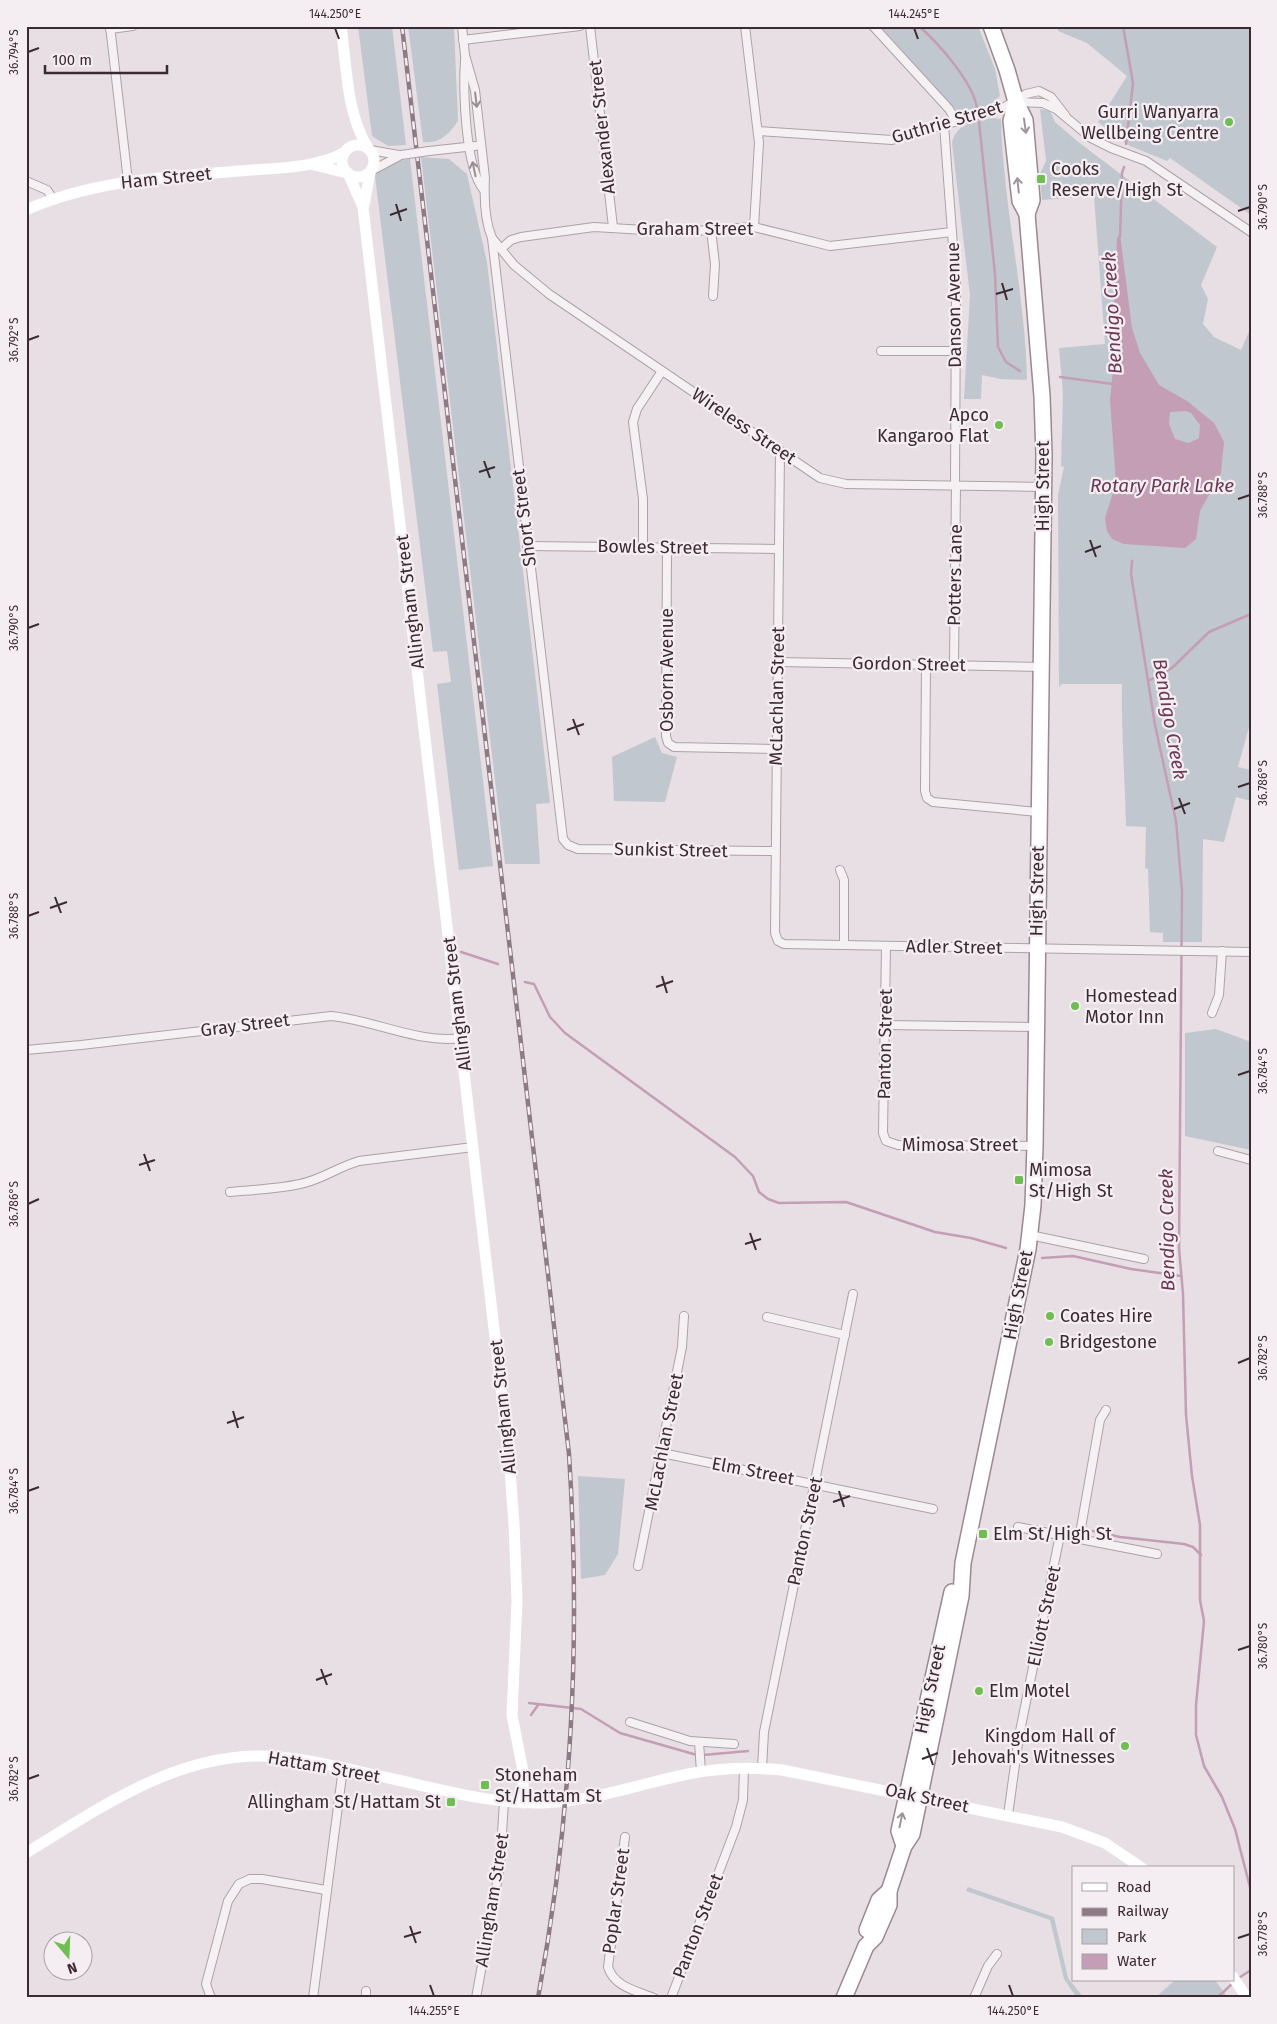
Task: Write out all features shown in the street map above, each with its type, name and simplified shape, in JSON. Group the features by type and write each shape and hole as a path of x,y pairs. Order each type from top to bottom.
{"highway":[{"name":"High Street","path":"844,1998 866,1946 875,1937 889,1904 889,1891 904,1846 899,1831 913,1795 944,1623 952,1591 964,1563 1030,1235 1035,1146 1043,487 1042,396 1027,214 1020,201 1011,121 1016,102 1005,63 991,26"}],"street":[{"path":"128,181 110,28 133,26"},
{"path":"341,26 353,117 359,133 374,158 370,172"},
{"name":"Short Street","path":"462,26 465,55 475,90 482,146 485,178 483,189 488,228 492,238 562,836 568,845"},
{"path":"463,40 580,26"},
{"name":"Alexander Street","path":"590,26 613,227"},
{"path":"745,26 758,131 754,227"},
{"path":"873,26 952,112 956,121"},
{"name":"Short Street","path":"465,55 463,83 470,147 477,179 483,189"},
{"path":"1016,102 1026,94 1041,91 1051,98 1065,115 1091,138 1157,167 1251,232"},
{"path":"1016,102 1043,103 1065,115"},
{"name":"Guthrie Street","path":"758,131 885,140 944,125 1016,102"},
{"path":"353,117 342,163 348,173 356,177 370,172 401,155"},
{"name":"Danson Avenue","path":"944,125 956,286 955,485"},
{"path":"346,151 355,145 401,155 482,146"},
{"name":"Ham Street","path":"26,210 53,198 89,188 128,181 310,164 346,151"},
{"name":"Ham Street","path":"310,164 348,173"},
{"name":"Allingham Street","path":"363,207 370,172"},
{"name":"Allingham Street","path":"348,173 363,207 461,1038 513,1502 517,1614 512,1715 523,1771 523,1803"},
{"path":"26,181 47,190 53,198"},
{"name":"Graham Street","path":"500,249 511,240 527,236 594,227 674,232 754,227 830,246 952,232"},
{"path":"711,230 715,264 713,296"},
{"name":"Wireless Street","path":"492,238 514,265 549,294 820,478 837,483 1043,487"},
{"path":"881,351 956,351"},
{"path":"643,546 643,499 632,433 633,422 637,409 662,371"},
{"name":"McLachlan Street","path":"778,941 775,933 774,851 780,451"},
{"name":"Potters Lane","path":"954,664 955,485"},
{"name":"Bowles Street","path":"527,546 779,548"},
{"name":"Osborn Avenue","path":"667,547 667,740 674,747 776,749"},
{"name":"Gordon Street","path":"778,662 1041,666"},
{"path":"926,664 925,791 927,798 933,802 1038,812"},
{"name":"Sunkist Street","path":"568,845 584,849 774,851"},
{"path":"840,870 844,880 844,945"},
{"name":"Adler Street","path":"778,941 784,944 1251,952"},
{"name":"Panton Street","path":"886,946 883,1133 886,1141"},
{"path":"1212,1013 1219,995 1222,951"},
{"name":"Gray Street","path":"26,1050 81,1046 331,1016 361,1020 432,1038 461,1038"},
{"path":"885,1026 1036,1028"},
{"name":"Mimosa Street","path":"886,1141 898,1145 1035,1146"},
{"path":"230,1192 301,1184 319,1178 342,1166 359,1161 473,1147"},
{"path":"1218,1151 1251,1160"},
{"path":"1030,1235 1144,1259"},
{"name":"Panton Street","path":"762,1768 764,1732 853,1294"},
{"name":"McLachlan Street","path":"638,1566 682,1347 684,1316"},
{"path":"766,1317 845,1335"},
{"path":"1079,1539 1100,1420 1106,1410"},
{"name":"Elm Street","path":"662,1453 933,1509"},
{"path":"1018,1527 1157,1554"},
{"name":"Elliott Street","path":"1008,1815 1019,1736 1060,1535"},
{"path":"630,1722 660,1733 699,1742 734,1744"},
{"path":"699,1742 701,1772"},
{"name":"Hattam Street","path":"26,1853 120,1796 166,1776 199,1765 256,1756 297,1760 343,1768 504,1801 523,1803"},
{"path":"313,1998 343,1768"},
{"name":"Panton Street","path":"671,1998 736,1827 744,1795 744,1768"},
{"name":"Oak Street","path":"523,1803 585,1800 701,1772 762,1768 812,1774 1062,1827 1090,1836 1113,1848 1139,1866"},
{"name":"Allingham Street","path":"476,1998 500,1866 504,1801"},
{"name":"Poplar Street","path":"625,1837 608,1967 613,1978 618,1982 654,1998"},
{"path":"211,1998 206,1984 228,1900 239,1884 250,1880 262,1879 326,1890"},
{"path":"974,1998 988,1966 997,1954"},
{"path":"1234,1979 1241,1995"},
{"path":"1228,1982 1241,1995"}],"green space":[{"path":"358,26 392,26 406,145 388,146 372,136"},
{"path":"408,26 454,26 458,121 439,140 423,142"},
{"path":"880,26 978,26 995,69 1000,96 992,103 980,109 968,112 957,111"},
{"path":"1057,26 1251,26 1251,215 1170,158 1167,161 1130,146 1098,122 1127,76 1087,43 1058,31"},
{"path":"1040,109 1050,111 1055,122 1077,141 1217,247 1201,285 1208,299 1203,324 1214,337 1241,350 1251,327 1251,720 1238,767 1251,770 1251,801 1236,797 1224,842 1203,839 1202,942 1163,942 1163,933 1150,932 1148,869 1145,868 1146,827 1126,826 1122,684 1062,684 1059,687 1058,495 1064,467 1061,466 1063,393 1059,348 1105,344 1094,196 1042,200 1040,180 1044,179 1044,174 1040,174 1046,161"},
{"path":"1001,119 1006,184 1022,313 1027,378 1026,380 1000,379 982,375 981,399 964,399 970,295 952,143 954,136 962,127 980,120"},
{"path":"421,157 449,159 467,174 487,262 550,803 536,804 540,864 505,864"},
{"path":"410,159 493,866 459,870 437,684 451,682 447,651 433,652 375,176 386,166"},
{"path":"655,737 662,753 677,757 665,802 614,801 612,757"},
{"path":"1216,1029 1251,1042 1251,1150 1185,1136 1185,1033"},
{"path":"578,1476 625,1479 618,1554 605,1575 581,1579"},
{"path":"968,1887 1054,1917 1068,1978 1084,1998 1077,1998 1064,1979 1050,1920 966,1891"},
{"path":"1173,1982 1216,1982 1228,1998 1155,1998"}],"water":[{"name":"Rotary Park Lake","path":"1120,234 1132,328 1140,353 1159,385 1187,401 1214,423 1224,442 1221,473 1200,511 1196,539 1185,548 1124,544 1112,539 1107,531 1105,518 1116,483 1110,400 1114,359 1113,328 1117,238","holes":["1186,411 1191,413 1200,425 1199,438 1189,443 1175,439 1169,424 1170,412"]}],"waterway":[{"path":"919,26 945,53 962,75 977,108"},
{"name":"Bendigo Creek","path":"1123,26 1133,83 1126,144"},
{"path":"979,122 995,274 998,347 1006,362 1020,371"},
{"name":"Bendigo Creek","path":"1120,237 1122,173 1124,167"},
{"path":"1060,377 1113,384"},
{"name":"Bendigo Creek","path":"1132,561 1131,574 1155,725 1176,821 1182,891 1179,1248 1183,1294 1186,1415 1192,1476 1200,1525 1200,1600 1204,1621 1196,1705 1196,1735 1204,1766 1222,1797 1235,1829 1251,1891"},
{"path":"1150,680 1172,668 1209,632 1251,614"},
{"path":"461,952 498,964"},
{"path":"525,982 534,984 550,1017 565,1033 735,1157 753,1176 759,1192 768,1199 779,1203 846,1202 935,1232 971,1238 1006,1248"},
{"path":"1042,1258 1073,1256 1131,1269 1181,1276"},
{"path":"1093,1531 1120,1537 1184,1544 1193,1547 1201,1555"},
{"path":"529,1703 581,1709 620,1733 697,1755"},
{"path":"531,1715 538,1705"},
{"path":"703,1755 748,1751"},
{"name":"Bendigo Creek","path":"1237,1979 1251,1970"},
{"name":"Bendigo Creek","path":"1217,1998 1233,1983"}],"railway":[{"path":"402,26 569,1454 574,1592 571,1727 559,1862 538,1998"}],"place":[{"name":"Gurri Wanyarra Wellbeing Centre","path":"1229,122"},
{"name":"Cooks Reserve/High St","path":"1041,179"},
{"name":"Apco Kangaroo Flat","path":"999,425"},
{"name":"Homestead Motor Inn","path":"1075,1006"},
{"name":"Mimosa St/High St","path":"1019,1180"},
{"name":"Coates Hire","path":"1050,1316"},
{"name":"Bridgestone","path":"1049,1342"},
{"name":"Elm St/High St","path":"983,1534"},
{"name":"Elm Motel","path":"979,1691"},
{"name":"Kingdom Hall of Jehovah's Witnesses","path":"1125,1746"},
{"name":"Stoneham St/Hattam St","path":"485,1785"},
{"name":"Allingham St/Hattam St","path":"451,1802"}]}
